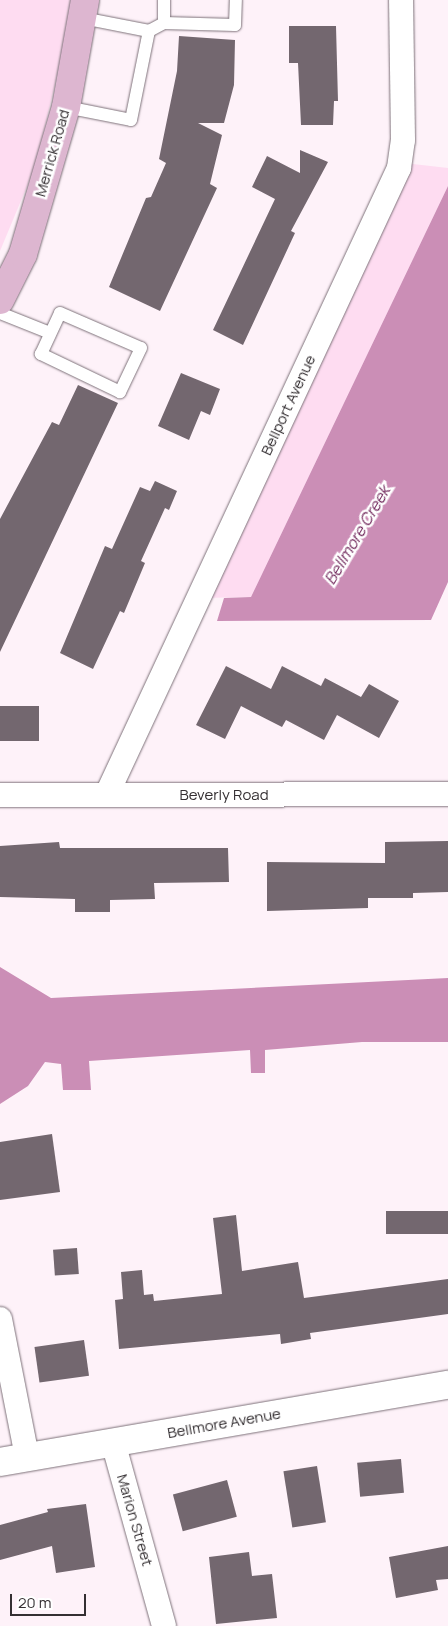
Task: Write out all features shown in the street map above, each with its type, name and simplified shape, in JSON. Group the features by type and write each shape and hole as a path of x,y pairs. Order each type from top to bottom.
{"main road":[{"name":"Merrick Road","path":"0,300 23,254 66,107 84,9"}],"street":[{"name":"Bellport Avenue","path":"107,794 399,168 403,140 401,0"},
{"name":"Beverly Road","path":"0,795 448,794"},
{"path":"0,1319 27,1457"},
{"name":"Bellmore Avenue","path":"0,1462 448,1385"},
{"name":"Marion Street","path":"113,1442 164,1626"}],"lane":[{"path":"164,0 164,23"},
{"path":"84,9 149,31 164,23 236,25 236,0"},
{"path":"66,107 131,120 149,31"},
{"path":"0,313 50,334"},
{"path":"60,313 141,348 120,392 41,354 50,334 60,313"}],"shaded area":[{"path":"0,0 72,0 71,18 35,167 0,251"},
{"path":"404,163 448,168 448,186 251,597 202,598"}],"water":[{"name":"Bellmore Creek","path":"448,186 448,582 431,620 217,621 224,598 251,597"},
{"path":"0,967 51,998 448,978 448,1042 362,1042 265,1050 265,1073 251,1073 250,1050 89,1061 91,1090 63,1090 61,1064 45,1062 28,1086 0,1104"}],"building":[{"path":"289,26 336,26 338,101 334,101 333,125 301,125 298,63 289,63"},
{"path":"179,36 235,40 234,85 224,123 198,123 222,135 210,184 217,188 160,311 109,287 146,198 151,197 166,163 159,159 177,71"},
{"path":"300,150 328,162 291,231 295,233 243,345 213,330 275,199 252,187 267,156 300,173"},
{"path":"181,373 220,389 210,415 201,411 189,440 158,426"},
{"path":"78,385 118,403 0,652 0,519 52,422 59,425"},
{"path":"155,481 177,491 169,510 165,508 141,561 145,563 124,613 120,611 93,669 60,653 105,546 112,549 140,487 150,491"},
{"path":"226,666 271,689 282,666 321,686 325,678 361,697 369,684 399,701 379,738 337,715 324,740 286,720 282,727 241,706 225,739 196,725"},
{"path":"0,706 39,706 39,741 0,741"},
{"path":"448,841 448,892 413,893 413,898 368,898 368,908 267,911 267,862 385,863 385,842"},
{"path":"59,842 60,848 228,848 229,882 154,883 155,899 110,900 110,912 75,912 75,899 0,897 0,846"},
{"path":"52,1134 60,1192 0,1200 0,1142"},
{"path":"386,1211 448,1211 448,1234 386,1234"},
{"path":"236,1215 242,1271 298,1262 304,1298 448,1279 448,1314 310,1333 311,1339 281,1344 280,1334 119,1349 115,1300 123,1299 121,1272 142,1270 144,1295 153,1294 154,1301 222,1294 213,1218"},
{"path":"77,1248 79,1274 55,1276 53,1250"},
{"path":"84,1340 89,1376 39,1383 34,1347"},
{"path":"401,1459 404,1493 360,1497 357,1463"},
{"path":"317,1466 326,1522 292,1528 283,1471"},
{"path":"227,1480 237,1517 183,1531 173,1494"},
{"path":"86,1504 95,1567 56,1573 52,1546 0,1560 0,1525 48,1512 47,1509"},
{"path":"448,1546 448,1579 436,1580 438,1590 396,1598 389,1557"},
{"path":"249,1552 252,1576 272,1574 277,1618 216,1624 209,1557"}]}
